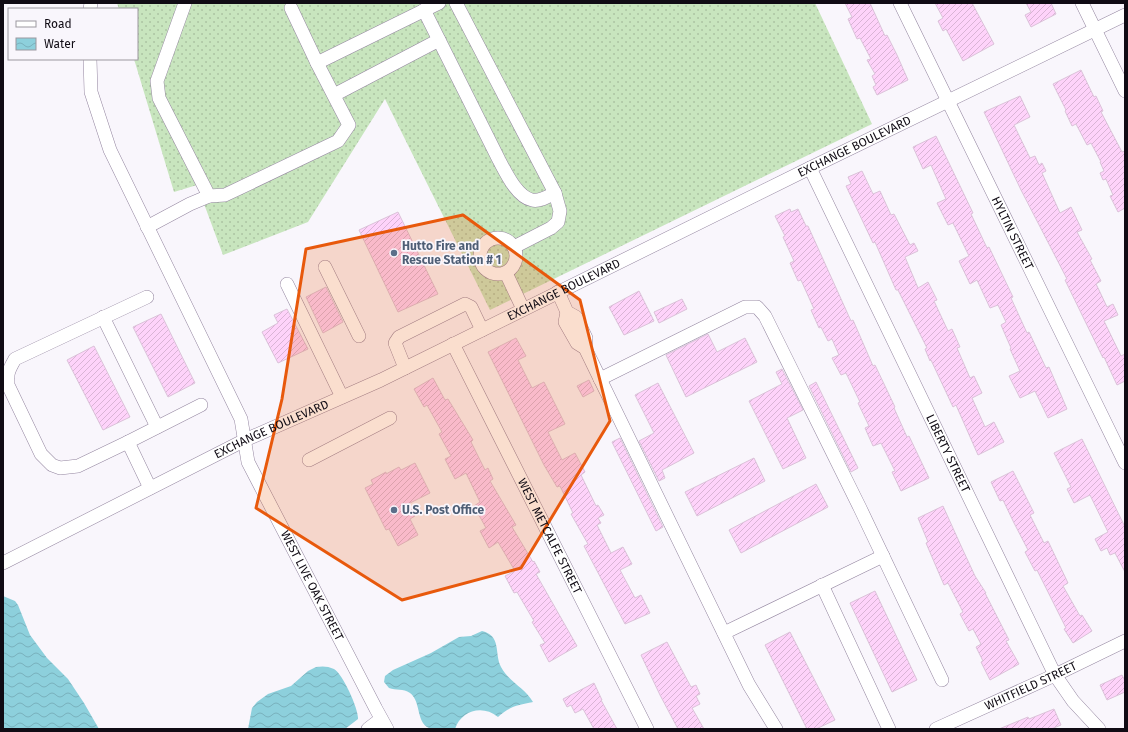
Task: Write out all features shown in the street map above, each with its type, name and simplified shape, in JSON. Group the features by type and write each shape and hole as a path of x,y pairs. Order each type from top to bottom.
{"street":[{"path":"185,3 158,81 159,98 209,196"},
{"path":"317,63 439,3"},
{"path":"456,3 555,193 560,211 558,222 551,228 514,248"},
{"name":"HYLTIN STREET","path":"900,3 1125,463"},
{"path":"1082,3 1125,91"},
{"path":"147,226 209,196 225,195 338,141 349,125 291,8"},
{"path":"424,10 499,160 513,184 523,196 532,201 540,200 555,193"},
{"name":"EXCHANGE BOULEVARD","path":"3,563 245,440 405,368 810,168 1125,15"},
{"path":"334,95 439,40"},
{"name":"WEST LIVE OAK STREET","path":"90,60 91,92 110,150 241,419 248,462 384,724"},
{"name":"LIBERTY STREET","path":"810,168 1055,675 1073,701 1099,729"},
{"path":"500,238 505,240 514,248 516,253 514,265 506,273 494,274 484,268 481,262 481,250 488,241 500,238"},
{"path":"325,266 358,336"},
{"path":"506,273 523,309"},
{"path":"287,284 342,397"},
{"path":"558,292 567,312 576,317 586,338 585,348 749,685 776,729"},
{"path":"147,297 15,359 8,370 8,385 41,454 52,465 60,468 78,466 201,405"},
{"path":"405,368 395,342 399,337 452,310 465,304 471,307 482,330"},
{"path":"600,378 745,307 758,307 765,316 860,508 942,680"},
{"path":"103,317 157,427"},
{"name":"WEST METCALFE STREET","path":"454,344 647,729"},
{"path":"309,460 390,418"},
{"path":"128,442 150,488"},
{"path":"724,633 882,556"},
{"path":"822,585 890,729"},
{"name":"WHITFIELD STREET","path":"936,729 1055,675 1125,641"},
{"path":"368,729 384,724"}],"highlighted area":[{"path":"463,215 580,300 610,421 521,568 402,600 256,508 282,399 306,249"}],"green space":[{"path":"117,3 815,3 872,124 490,310 385,99 308,222 223,255 197,185 174,192 134,60 138,60 138,8 119,8"}],"water":[{"path":"3,596 15,601 18,605 30,635 47,658 68,679 99,729 3,729"},
{"path":"482,631 488,633 495,641 499,662 504,672 530,697 533,702 514,706 506,710 498,717 485,711 473,711 462,718 455,729 438,730 427,727 423,723 414,697 407,691 389,688 384,682 385,676 393,670 431,653 459,637 471,636"},
{"path":"316,667 330,667 338,672 350,692 358,714 358,719 345,729 248,729 252,708 257,702 268,694 291,686 308,671"}],"building":[{"path":"845,3 870,3 908,80 877,95 873,87 876,85 872,76 875,74 867,60 871,59 860,38 857,39 848,19 852,17"},
{"path":"935,3 972,3 994,44 963,61 946,29 943,31 938,21 943,18"},
{"path":"1026,3 1051,3 1056,14 1031,27 1025,15 1031,12"},
{"path":"1081,70 1094,97 1096,96 1103,111 1101,112 1122,152 1125,151 1125,208 1118,212 1110,196 1113,195 1106,179 1103,180 1100,173 1104,171 1101,162 1091,143 1087,145 1076,124 1072,126 1053,84"},
{"path":"1020,96 1030,117 1014,125 1030,158 1035,156 1039,165 1042,163 1046,171 1042,173 1060,213 1071,207 1082,230 1077,232 1092,259 1090,260 1101,281 1096,284 1107,307 1113,304 1118,315 1104,321 1121,356 1125,354 1125,381 1117,385 1065,280 1067,279 1021,190 984,112"},
{"path":"936,136 973,213 971,214 987,248 989,247 1013,297 1011,298 1027,333 1029,332 1046,368 1049,367 1067,409 1048,418 1035,391 1020,398 1009,376 1020,371 1001,325 1006,322 998,305 990,308 977,280 970,284 959,261 969,256 953,223 948,225 937,203 946,199 931,165 923,169 913,147"},
{"path":"862,171 873,194 880,191 891,215 894,214 910,245 914,243 918,251 905,257 918,288 928,282 937,300 934,301 948,331 952,329 960,347 957,348 970,378 974,376 982,393 972,398 985,427 994,422 1004,442 978,455 956,405 953,407 931,360 930,361 925,349 927,348 898,290 896,290 875,242 873,243 846,186 851,184 848,177"},
{"path":"790,209 791,212 798,209 806,226 808,226 851,321 853,320 873,366 875,365 895,407 894,408 907,437 909,436 929,478 901,491 892,472 895,471 881,443 873,446 865,428 869,426 858,403 860,402 846,373 841,375 832,358 839,355 832,339 828,341 821,327 819,328 811,310 814,309 801,280 798,281 790,263 794,261 783,237 785,236 775,216"},
{"name":"Hutto Fire and Rescue Station # 1","path":"398,212 438,294 398,312 359,230"},
{"path":"326,287 343,322 323,333 306,297"},
{"path":"639,291 654,321 624,335 609,307"},
{"path":"682,299 687,309 659,323 654,312"},
{"path":"287,309 308,349 278,363 262,332 278,323 274,315"},
{"path":"161,314 195,383 168,397 133,327"},
{"path":"708,334 717,352 745,338 757,362 686,397 666,355"},
{"path":"516,338 526,356 518,360 532,388 544,382 565,424 548,432 562,460 575,453 585,472 581,475 596,506 598,505 604,515 598,518 601,523 597,525 611,553 623,547 632,564 620,570 635,598 641,595 650,613 625,624 584,546 588,544 571,514 573,513 560,486 557,487 544,465 488,352"},
{"path":"94,346 130,417 103,430 67,360"},
{"path":"782,369 803,410 787,418 806,458 783,469 749,401 782,384 776,372"},
{"path":"433,378 445,400 448,399 473,440 471,442 485,470 488,468 493,479 490,481 516,525 512,527 533,562 534,561 540,572 536,574 577,646 549,662 540,645 545,643 532,622 534,621 517,592 514,593 505,576 515,571 498,542 489,548 480,531 486,528 474,506 480,502 466,473 455,479 445,459 451,456 439,434 442,432 427,405 424,407 414,389"},
{"path":"589,380 594,391 583,397 577,386"},
{"path":"816,382 858,468 851,472 809,386"},
{"path":"658,383 694,453 662,470 665,478 659,481 639,441 654,433 635,395"},
{"path":"620,438 663,527 656,531 612,442"},
{"path":"1082,439 1125,527 1125,572 1115,553 1110,555 1107,548 1101,551 1095,539 1108,532 1090,495 1074,503 1067,489 1071,487 1054,453"},
{"path":"754,458 765,481 697,516 685,492"},
{"name":"U.S. Post Office","path":"415,463 430,493 408,504 415,516 410,519 418,535 398,546 389,529 386,530 365,488 373,484 371,480 386,472 386,474 399,467 401,470"},
{"path":"1013,471 1034,513 1030,515 1044,543 1048,541 1068,583 1063,586 1080,616 1082,615 1092,631 1073,643 1064,629 1066,628 1037,570 1035,571 1025,552 1028,550 1003,500 1000,501 991,482"},
{"path":"816,484 828,507 741,553 729,530"},
{"path":"943,506 975,576 986,593 1009,640 1006,641 1019,664 990,680 981,662 983,661 976,647 981,644 973,629 969,631 960,614 963,612 948,583 944,585 926,543 928,542 918,518"},
{"path":"875,591 917,680 892,692 850,603"},
{"path":"790,632 835,720 816,729 807,729 765,645"},
{"path":"667,642 691,687 696,685 700,694 696,696 700,704 692,708 704,729 678,729 641,655"},
{"path":"1122,675 1125,681 1125,692 1107,700 1100,685"},
{"path":"594,683 601,700 617,729 594,729 583,709 575,713 571,705 567,707 563,699"},
{"path":"1054,709 1061,725 1051,729 999,729 1028,717 1029,719"}],"place":[{"name":"Hutto Fire and Rescue Station # 1","path":"394,253"},
{"name":"U.S. Post Office","path":"394,510"}]}
